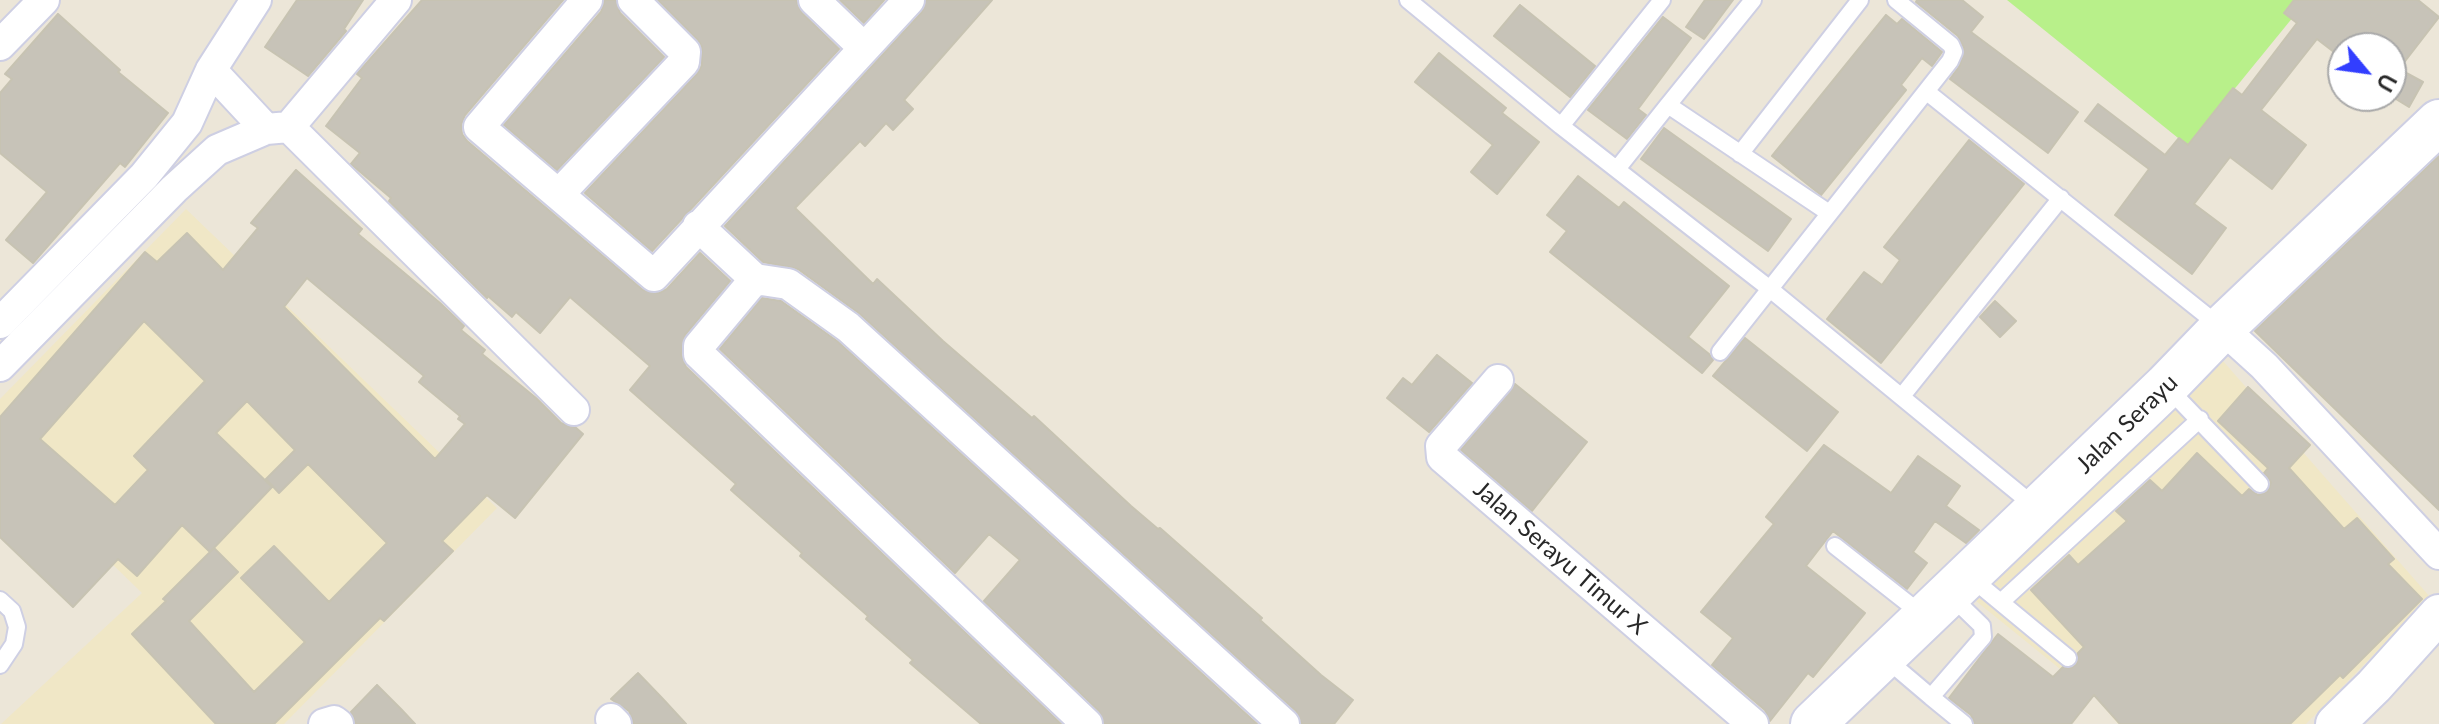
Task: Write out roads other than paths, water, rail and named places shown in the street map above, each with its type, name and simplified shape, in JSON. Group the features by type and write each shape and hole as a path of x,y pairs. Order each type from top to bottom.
{"main road":[{"name":"Jalan Serayu","path":"1813,724 1884,658 1961,597 2039,510 2222,328 2439,122"}],"street":[{"path":"0,45 44,0"},
{"path":"0,323 144,176 187,123 211,70 256,0"},
{"path":"0,366 217,150 278,128 396,0"},
{"path":"587,0 479,127 654,276 909,0"},
{"path":"559,194 684,62 685,52 633,0"},
{"path":"814,0 863,47"},
{"path":"211,70 278,128 574,410"},
{"path":"698,226 755,279 788,284 848,327 1284,724"},
{"path":"755,279 699,346 699,354 1087,724"},
{"path":"2222,328 2264,366 2439,554"},
{"name":"Jalan Serayu Timur X","path":"1498,380 1441,446 1442,457 1753,724"},
{"path":"2335,724 2439,614"},
{"path":"324,724 334,721 338,724"}],"lane":[{"path":"1408,0 1561,126 1770,289 2039,510"},
{"path":"1561,126 1662,0"},
{"path":"1617,169 1753,0"},
{"path":"1740,154 1860,0"},
{"path":"1720,352 1950,61 1954,52 1951,45 1896,0"},
{"path":"1927,92 2222,328"},
{"path":"1668,105 1829,213"},
{"path":"1902,396 2061,198"},
{"path":"2166,386 2260,484"},
{"path":"1961,597 2200,419"},
{"path":"1835,546 1961,597 2068,658"},
{"path":"1931,697 1983,637 1982,626 1961,597"},
{"path":"0,600 12,611 17,627 16,639 0,665"},
{"path":"1884,658 1964,724"}]}
